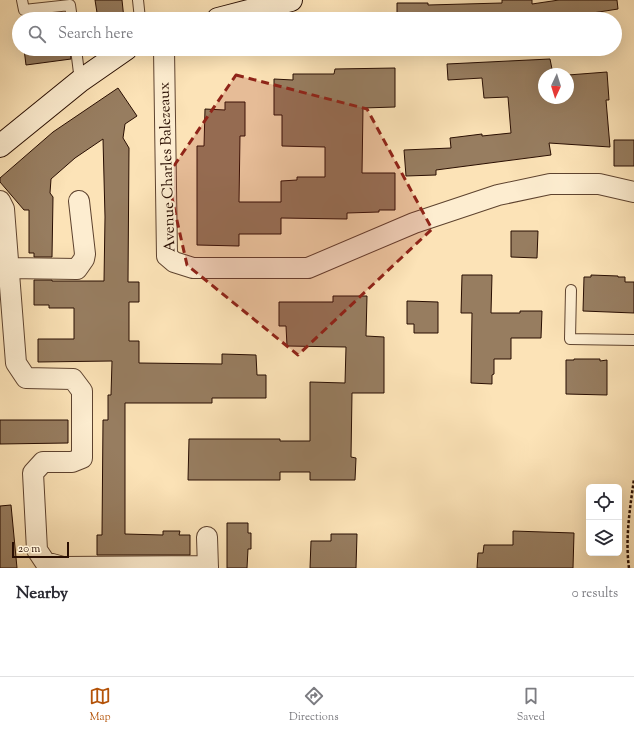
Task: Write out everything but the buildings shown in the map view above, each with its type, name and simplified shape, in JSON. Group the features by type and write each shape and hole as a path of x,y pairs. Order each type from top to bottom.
{"street":[{"path":"245,12 291,0"},
{"path":"0,146 80,81 116,56"},
{"name":"Avenue Charles Balezeaux","path":"164,56 167,256 174,262 193,268 308,268 414,223 498,195 550,184 599,184 634,192"},
{"path":"0,201 4,209 16,363 26,378 74,379 82,391 82,458 72,462 43,462 33,473 37,550 41,565 63,568 208,567 207,537"},
{"path":"9,268 77,269 84,259 85,254 79,201"}],"lane":[{"path":"22,0 24,10 71,2 72,12"},
{"path":"138,0 139,12"},
{"path":"77,56 80,81"},
{"path":"571,290 570,339 634,340"}],"path":[{"path":"629,568 627,554 634,478"}],"highlighted area":[{"path":"236,75 367,109 432,229 298,355 187,265 167,176"}]}
